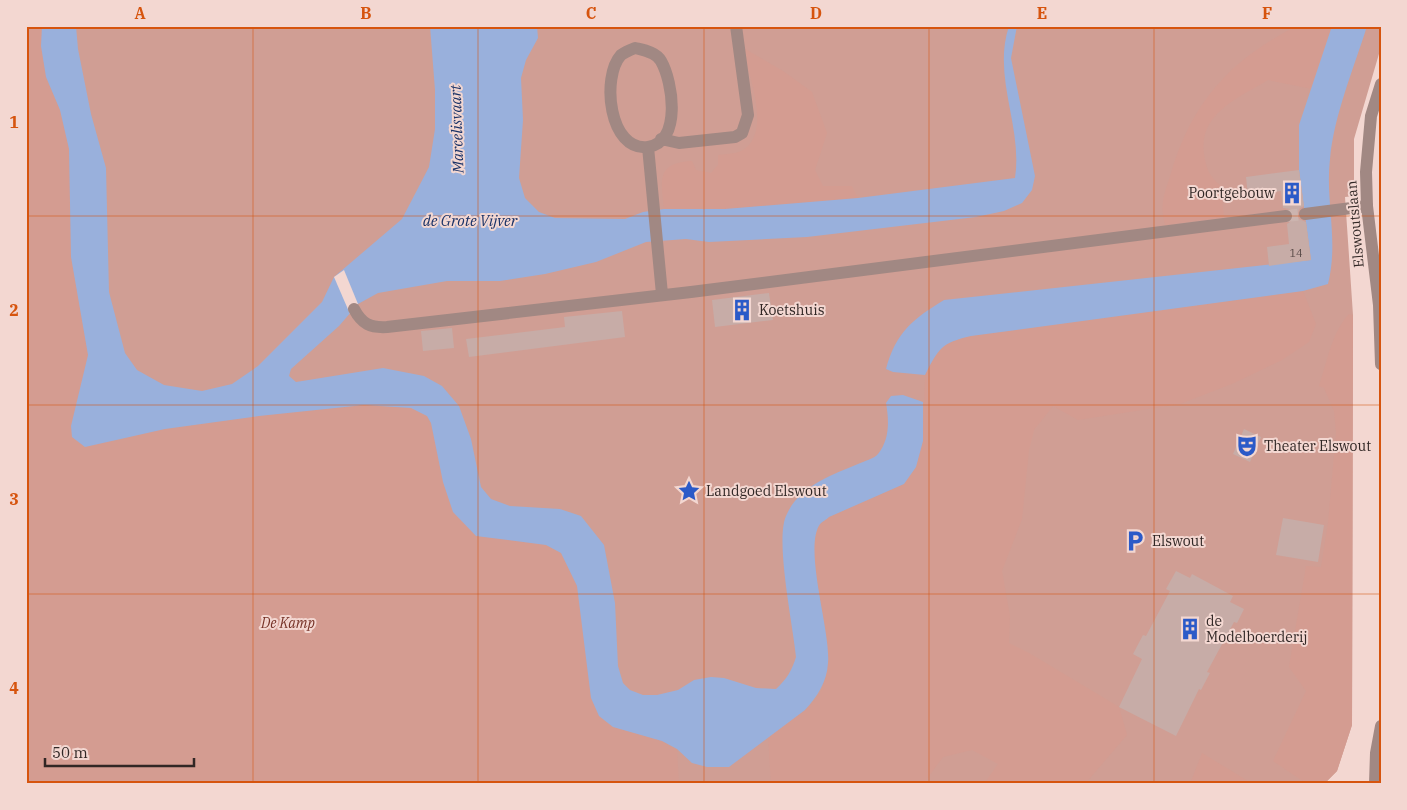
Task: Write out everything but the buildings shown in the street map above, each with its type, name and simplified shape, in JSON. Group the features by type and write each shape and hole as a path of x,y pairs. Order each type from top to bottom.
{"street":[{"path":"661,139 679,143 735,137 742,133 748,115 736,26"},
{"path":"634,48 648,50 661,60 672,94 672,115 667,133 655,145 648,147 633,144 624,136 615,122 609,99 612,75 617,61 623,53 634,48"},
{"name":"Elswoutslaan","path":"1381,84 1371,116 1367,145 1367,206 1378,304 1381,364"},
{"path":"648,147 662,294"},
{"path":"1305,214 1367,206"},
{"path":"354,309 362,322 376,328 1157,234 1286,216"},
{"path":"1374,784 1376,753 1381,726"}],"green space":[{"name":"Landgoed Elswout","path":"26,26 1381,26 1381,47 1354,139 1354,196 1345,197 1353,315 1352,725 1337,771 1324,784 26,784"},
{"name":"De Kamp","path":"26,26 42,26 41,46 46,77 60,110 69,149 71,257 88,355 83,381 113,442 165,429 259,416 364,405 411,408 427,416 435,437 438,455 476,536 546,545 561,553 577,586 586,641 613,727 662,741 677,749 679,784 26,784"},
{"path":"1297,26 1332,26 1312,89 1268,80 1222,109 1207,128 1204,140 1204,154 1207,168 1220,185 1224,217 1165,225 1163,204 1167,187 1180,148 1190,125 1203,104 1217,85 1252,53"},
{"path":"742,47 783,71 812,92 827,133 815,170 823,186 852,186 858,198 725,209 664,209 663,175 672,165 692,161 696,170 711,173 718,165 718,155 739,152 751,143 756,132 756,104"},
{"path":"1303,291 1316,324 1309,342 1282,360 1234,383 1180,404 1078,420 1053,406 1034,430 1029,450 1022,519 1002,571 1010,616 1009,643 1119,707 1127,735 1085,784 984,784 998,764 972,750 943,757 923,784 771,784 768,737 816,699 825,680 827,658 814,559 815,539 821,524 829,517 904,484 916,467 923,441 925,375 939,348 951,340 971,336"},
{"path":"1349,314 1353,315 1352,725 1337,771 1324,784 1307,784 1273,761 1306,691 1289,667 1306,566 1321,567 1328,523 1336,433 1334,411 1324,388 1319,386 1334,338"},
{"path":"1202,753 1253,784 1190,784"}],"water":[{"path":"42,26 76,26 78,49 91,114 106,168 109,292 125,353 137,370 164,385 202,391 232,384 258,366 322,302 334,277 402,219 429,167 435,129 435,90 430,26 537,26 538,38 526,60 521,78 523,120 519,178 525,198 539,212 555,218 625,219 643,212 664,209 725,209 858,198 1015,178 1015,140 1004,64 1009,26 1017,26 1011,58 1035,176 1032,190 1022,203 1004,211 976,217 807,237 709,242 686,239 646,242 596,262 545,274 500,281 447,281 378,293 358,304 339,326 291,369 289,376 296,382 383,368 424,376 442,386 459,406 471,439 481,487 491,499 510,506 560,509 581,516 604,545 615,603 618,666 623,683 630,690 643,695 657,695 678,690 694,680 711,677 724,678 756,688 776,689 780,685 789,674 796,657 782,544 783,528 791,506 816,483 871,459 878,454 887,436 888,416 886,403 891,396 903,395 923,402 923,441 916,467 904,484 829,517 820,524 814,551 826,632 828,663 826,677 814,700 805,710 729,767 707,767 692,763 677,749 662,741 613,727 599,716 591,698 577,586 561,553 546,545 476,536 453,512 443,482 431,423 427,416 411,408 364,405 259,416 165,429 85,447 72,437 71,426 88,355 71,257 69,149 60,110 46,77 41,46"},
{"path":"1332,26 1367,26 1345,92 1332,142 1329,190 1332,252 1328,284 1303,291 971,336 953,341 942,348 925,375 893,372 886,369 895,345 907,328 915,320 944,300 1311,260 1299,170 1299,125"}],"pier":[{"path":"344,270 358,304 350,314 334,277"}],"tunnel":[{"path":"1286,216 1305,214"}],"place":[{"name":"Poortgebouw","path":"1292,193"},
{"name":"Koetshuis","path":"742,310"},
{"name":"Theater Elswout","path":"1247,446"},
{"name":"Landgoed Elswout","path":"689,491"},
{"name":"Elswout","path":"1135,541"},
{"name":"de Modelboerderij","path":"1190,629"}],"water label":[{"name":"Marcelisvaart","path":"457,129"},
{"name":"de Grote Vijver","path":"470,221"}]}
